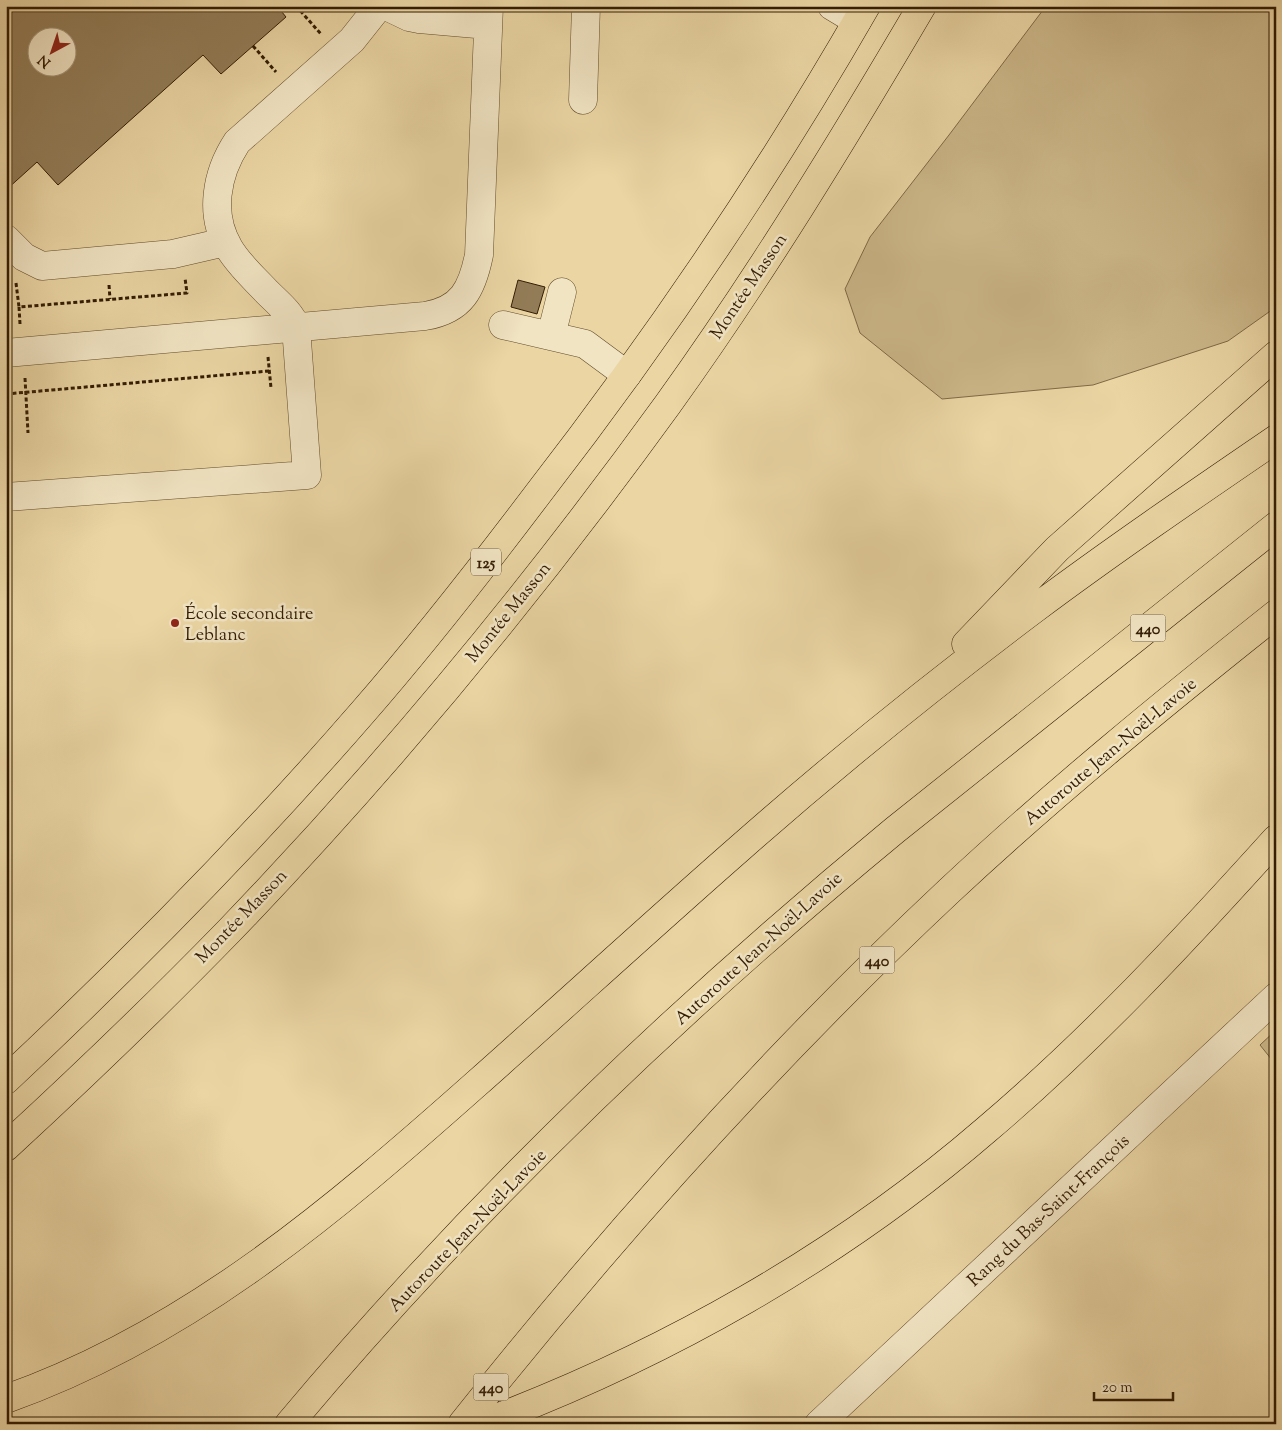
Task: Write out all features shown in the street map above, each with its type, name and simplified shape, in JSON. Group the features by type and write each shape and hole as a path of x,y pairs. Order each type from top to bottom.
{"main road":[{"name":"Montée Masson","path":"6,1147 104,1055 228,932 325,828 466,665 594,502 690,372 793,219 922,6"},
{"name":"125","path":"6,1080 86,1005 171,920 242,845 364,710 488,560 627,376 708,260 776,155 861,14"},
{"path":"903,711 1057,548 1276,354"},
{"path":"6,1399 75,1372 152,1333 226,1286 308,1227 418,1136 789,805 903,711 1034,610 1163,516 1276,439"},
{"name":"Autoroute Jean-Noël-Lavoie","path":"297,1414 487,1206 589,1103 697,1000 834,880 895,830 1276,526"},
{"name":"Autoroute Jean-Noël-Lavoie","path":"462,1424 586,1271 686,1158 856,981 1007,838 1132,731 1276,614"},
{"path":"481,1424 560,1393 619,1366 705,1322 820,1253 913,1189 1031,1091 1115,1012 1276,838"}],"street":[{"path":"6,497 307,475 296,328 288,314 238,261 225,242 218,223 218,193 225,164 236,142 352,40 379,6"},
{"path":"6,353 440,314 457,303 470,286 479,255 489,16 419,19 409,17 386,6"},
{"path":"583,100 586,6"},
{"path":"832,6 861,14"},
{"path":"6,239 24,257 42,266 173,254 225,242"},
{"path":"551,336 562,292"},
{"path":"503,325 585,344 627,376"},
{"name":"Rang du Bas-Saint-François","path":"819,1424 1276,997"}],"path":[{"path":"253,46 282,78"},
{"path":"19,318 19,307 186,293 185,276"},
{"path":"268,355 272,397"},
{"path":"6,394 270,371"},
{"path":"26,392 28,433"}],"shaded area":[{"path":"1046,6 1276,6 1276,307 1228,341 1093,385 942,399 860,333 845,289 870,237"},
{"path":"1276,1030 1276,1065 1260,1045"}],"building":[{"path":"6,6 277,6 286,17 221,74 203,55 58,185 37,162 6,190"},
{"path":"518,280 545,287 537,314 511,307"}],"place":[{"name":"École secondaire Leblanc","path":"175,623"}]}
